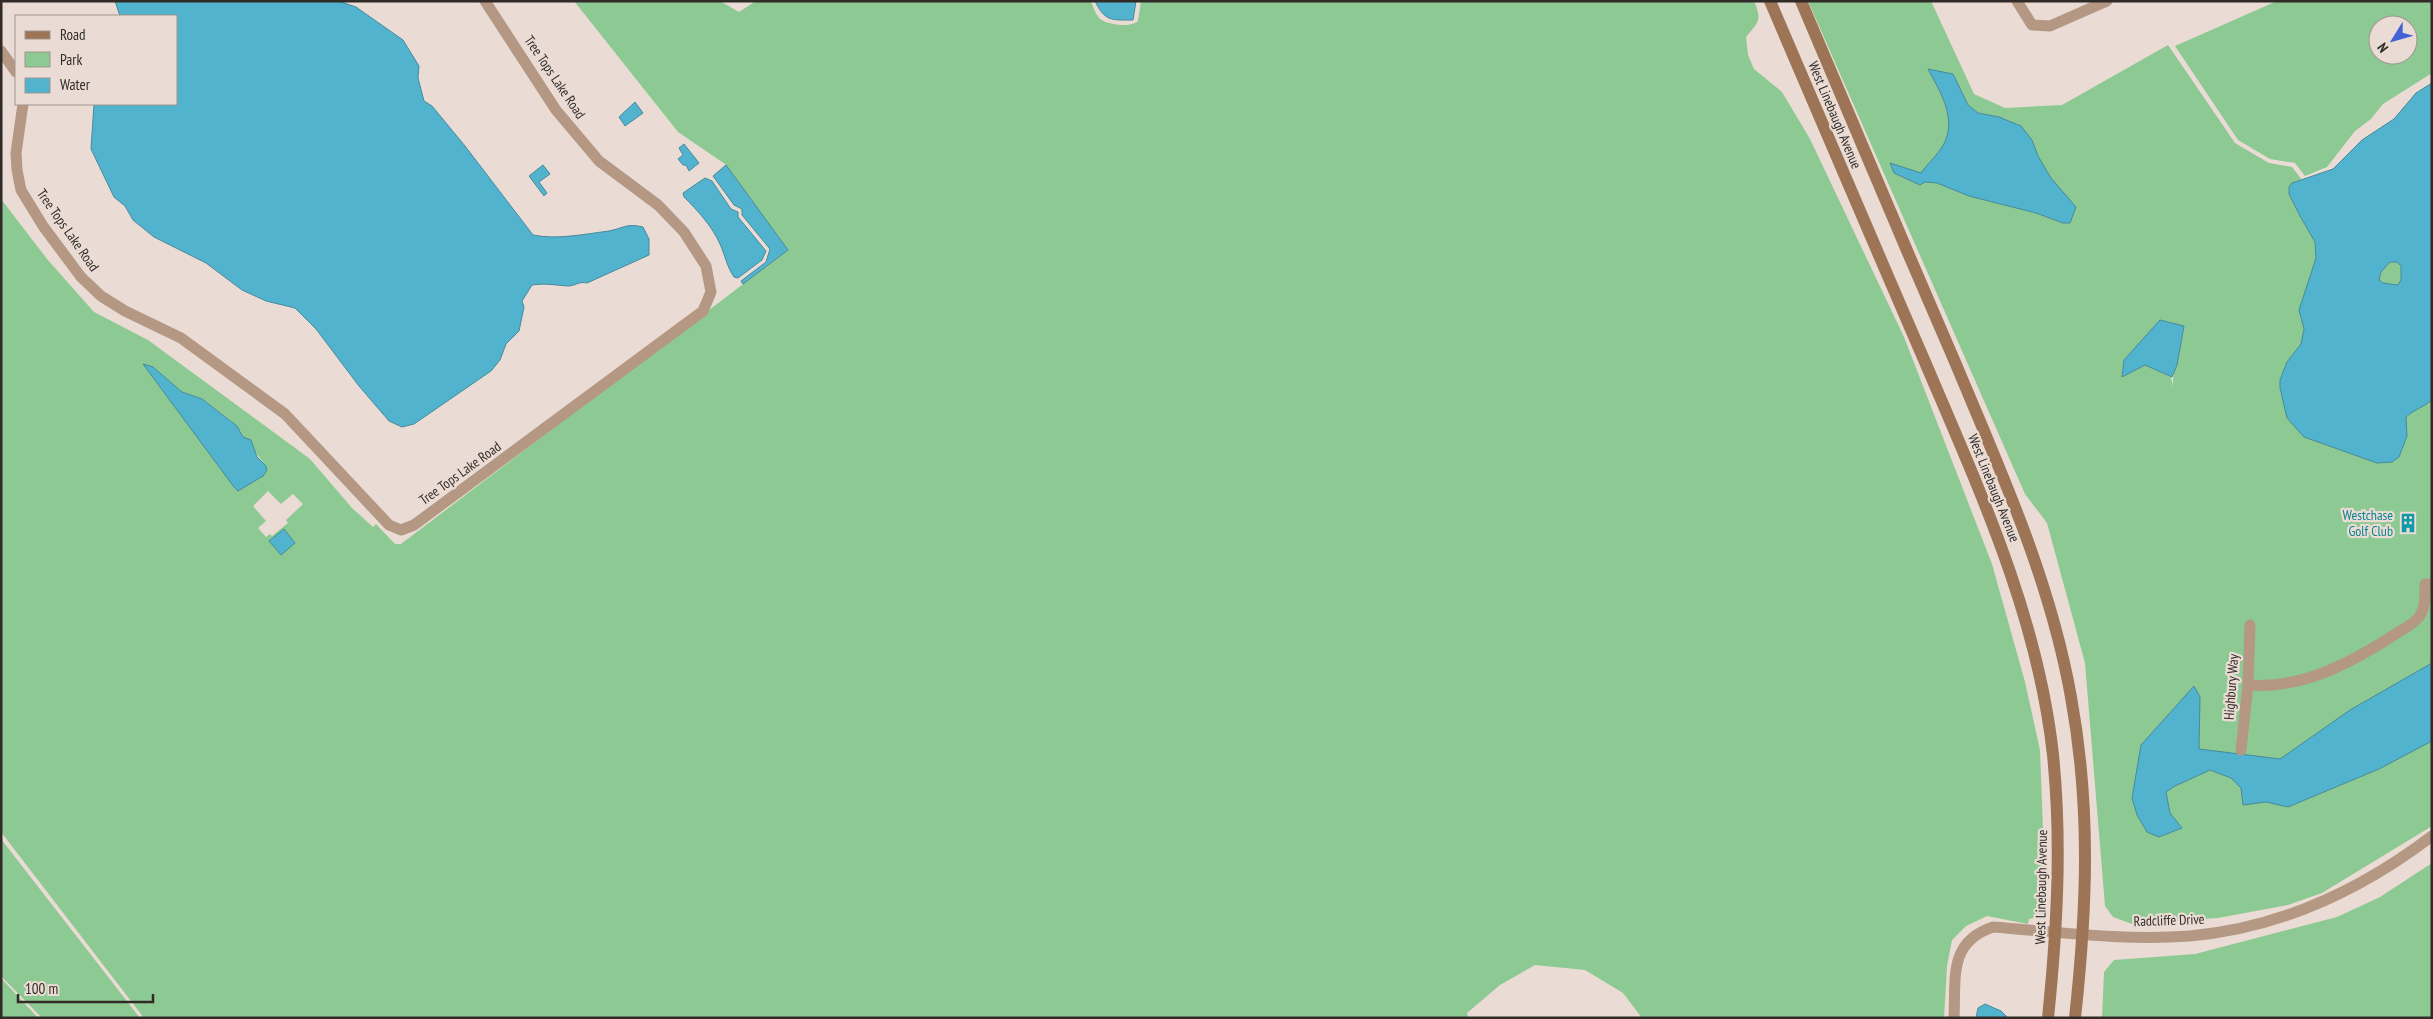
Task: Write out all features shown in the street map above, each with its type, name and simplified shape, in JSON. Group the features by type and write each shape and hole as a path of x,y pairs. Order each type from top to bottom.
{"main road":[{"name":"West Linebaugh Avenue","path":"1770,1 1983,499 2016,589 2042,692 2052,753 2058,832 2057,932 2048,1018"},
{"name":"West Linebaugh Avenue","path":"1801,1 2009,490 2041,576 2061,649 2079,752 2085,830 2084,933 2075,1018"}],"street":[{"name":"Tree Tops Lake Road","path":"23,105 16,153 18,181 21,190 43,226 81,278 101,296 126,312 181,338 285,414 389,525 401,530 414,525 703,311 711,292 706,266 684,232 658,205 599,161 556,110 485,1"},
{"path":"2017,1 2032,25 2050,26 2107,1"},
{"path":"1,51 15,71"},
{"path":"2248,685 2268,686 2296,682 2322,674 2365,654 2418,619 2424,608 2428,584"},
{"name":"Highbury Way","path":"2241,750 2248,685 2250,625"},
{"name":"Radcliffe Drive","path":"1954,1018 1957,962 1966,942 1978,932 1993,927 2113,936 2189,936 2221,932 2328,901 2381,872 2432,836"}],"green space":[{"path":"574,1 720,1 739,12 756,1 1091,1 1100,19 1108,23 1125,25 1138,21 1141,1 1754,1 1758,20 1746,37 1748,55 1754,69 1782,92 1810,139 1904,337 1992,564 2025,682 2040,750 2046,909 2043,916 2029,919 2028,924 1987,916 1966,926 1952,940 1947,966 1944,1018 1642,1018 1623,993 1585,970 1535,965 1500,985 1467,1013 1468,1018 144,1018 1,832 1,199 47,259 94,312 148,340 310,459 352,508 373,527 376,524 395,544 401,544 788,250 725,164 678,132","holes":["144,365 182,392 202,399 230,420 266,466 263,476 238,490","268,491 281,504 293,494 303,504 286,520 288,523 272,536 270,534 266,537 258,528 266,521 253,506"]},
{"name":"Westchase Golf Club","path":"1808,1 1931,1 1974,94 2005,108 2062,105 2168,45 2235,143 2269,163 2292,167 2302,180 2333,169 2362,140 2394,119 2416,93 2432,83 2432,826 2322,893 2288,905 2218,918 2132,924 2113,917 2105,906 2085,663 2047,523 2025,494","holes":["2184,326 2175,366 2173,387 2171,377 2145,365 2122,376 2124,360 2139,345"]},
{"path":"2277,1 2432,1 2432,73 2383,104 2371,119 2355,131 2327,167 2305,176 2295,163 2270,159 2238,140 2175,46"},
{"path":"1,839 140,1018 42,1018 1,976"},
{"path":"2432,863 2432,1018 2102,1018 2104,972 2114,960 2195,954 2337,917 2380,897"},
{"path":"1,978 38,1018 1,1018"}],"water":[{"path":"115,1 338,1 356,7 403,40 419,66 418,78 424,101 432,106 465,146 533,235 571,236 609,231 629,226 643,227 649,239 649,255 587,283 568,286 532,285 522,301 524,307 519,331 506,344 500,360 491,371 414,424 402,427 389,421 359,386 316,329 295,308 266,301 242,290 206,263 154,237 133,220 125,206 114,197 91,149 94,105 178,105 178,15 120,15"},
{"path":"1095,1 1136,1 1133,20 1114,20 1106,16"},
{"path":"1928,69 1953,74 1968,105 1978,113 1999,117 2021,126 2032,140 2038,156 2051,178 2076,207 2070,223 2063,223 2036,213 1969,196 1937,183 1925,182 1920,185 1894,173 1890,163 1921,173 1946,139 1949,120 1945,102"},
{"path":"2432,83 2432,400 2406,417 2407,436 2399,457 2392,462 2377,463 2304,437 2287,418 2280,380 2287,362 2301,344 2304,329 2299,310 2316,258 2315,242 2289,194 2289,187 2292,183 2333,169 2362,140 2394,119 2416,93","holes":["2390,262 2397,262 2401,266 2401,280 2398,285 2383,283 2379,280 2381,272"]},
{"path":"635,102 643,113 625,126 619,117"},
{"path":"684,144 699,163 689,171 686,165 683,165 678,159 683,155 679,148"},
{"path":"543,165 550,174 539,182 547,193 544,196 529,176"},
{"path":"726,165 788,250 743,284 741,281 766,262 770,249 742,215 742,209 734,205 713,176"},
{"path":"705,178 712,181 731,209 738,212 738,217 766,251 762,260 738,278 734,277 720,244 709,225 684,197 683,193"},
{"path":"2160,320 2184,326 2177,365 2172,377 2145,365 2122,377 2124,360"},
{"path":"143,364 153,367 182,392 202,399 237,426 243,437 251,440 257,457 266,466 267,470 263,476 238,491"},
{"path":"284,529 295,543 281,555 269,541"},
{"path":"2432,663 2432,741 2379,769 2288,807 2266,802 2243,805 2241,788 2231,778 2210,770 2166,792 2170,813 2182,828 2159,837 2147,832 2137,815 2132,798 2141,745 2194,686 2200,697 2199,749 2280,759 2350,710"},
{"path":"1985,1004 2001,1011 2008,1018 1976,1018 1978,1008"}],"place":[{"name":"Westchase Golf Club","path":"2408,523"}]}
